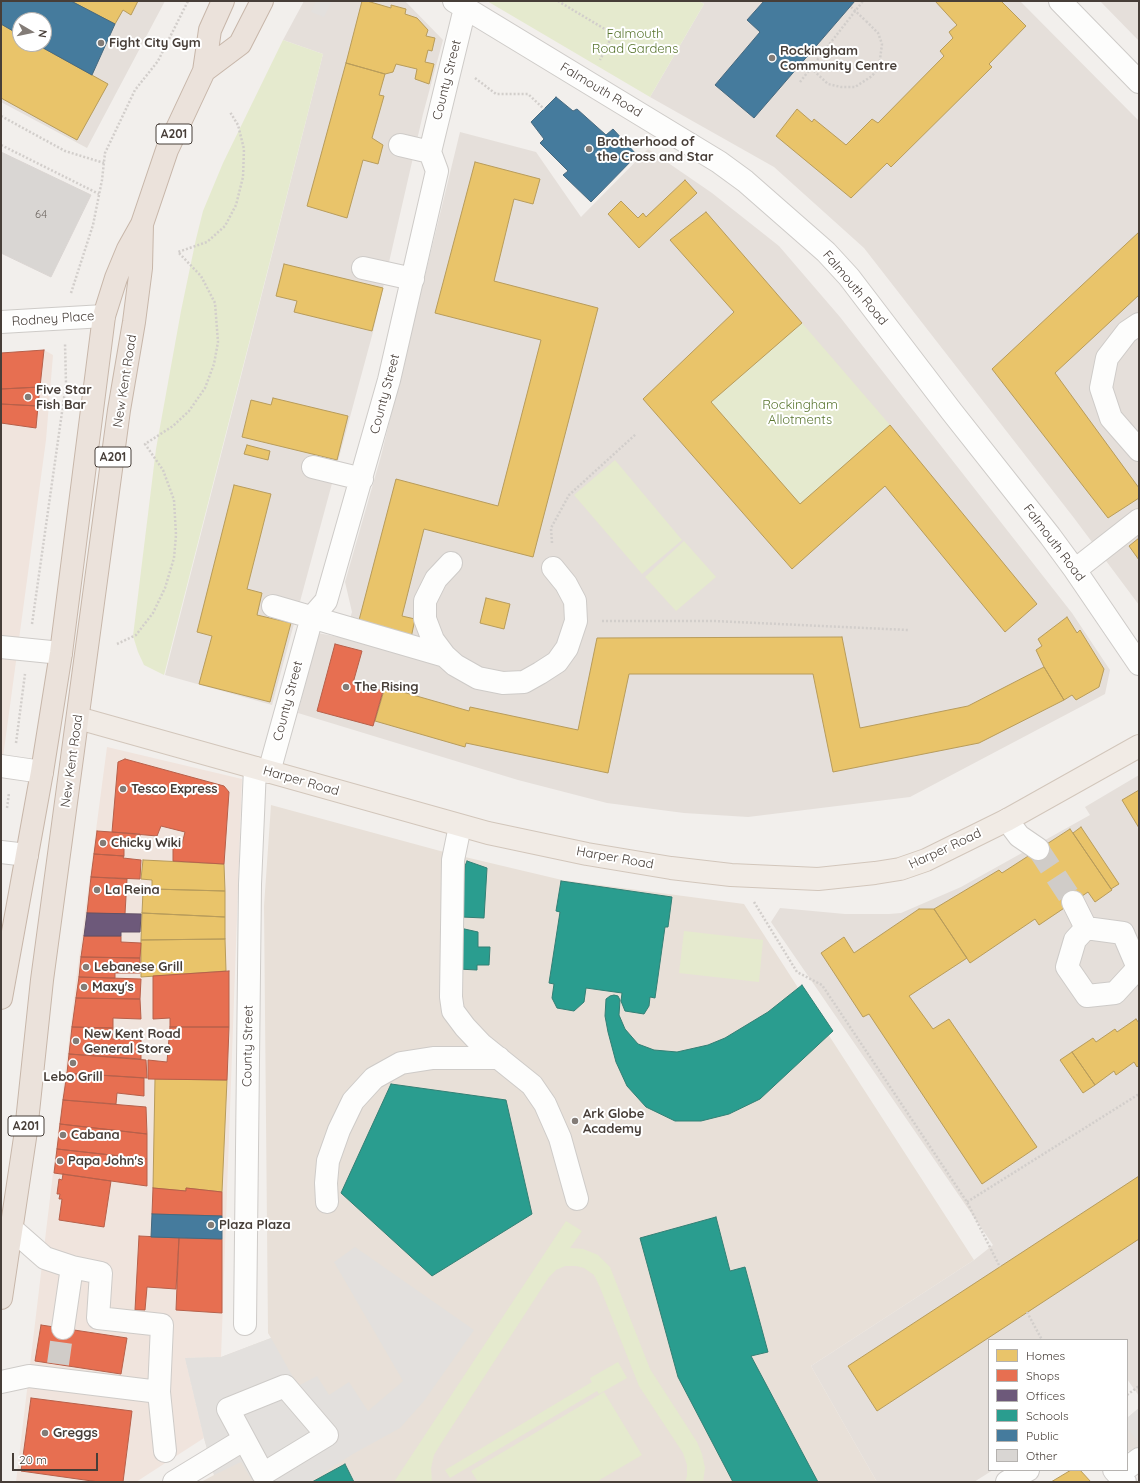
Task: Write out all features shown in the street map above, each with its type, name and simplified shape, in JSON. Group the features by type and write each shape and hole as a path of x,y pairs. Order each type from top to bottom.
{"highway":[{"name":"New Kent Road","path":"1,998 42,772 61,653 104,316 116,278 128,250 142,224 167,150 204,71 210,30 223,1"},
{"name":"New Kent Road","path":"204,71 240,44 262,1"},
{"name":"New Kent Road","path":"1,1298 26,1131 42,980 119,410 134,322 141,268 142,224"}],"main road":[{"name":"Harper Road","path":"78,718 460,826 587,854 671,868 731,875 818,879 900,869 926,860 1007,820 1139,746"}],"street":[{"path":"1060,1 1139,82"},
{"name":"Falmouth Road","path":"460,4 732,171 826,252 849,277 1075,570 1139,664"},
{"name":"County Street","path":"245,1324 250,884 262,770 312,616 326,601 389,380 438,171 430,152 460,4"},
{"path":"400,145 430,152"},
{"path":"363,268 413,280"},
{"name":"Rodney Place","path":"1,322 104,316"},
{"path":"1139,324 1127,332 1107,358 1101,388 1111,418 1139,450"},
{"path":"313,467 362,479"},
{"path":"1075,570 1139,520"},
{"path":"451,563 436,579 425,601 425,619 434,640 445,656 455,665 478,678 503,683 524,682 557,662 567,648 576,621 575,601 566,584 553,568"},
{"path":"273,606 312,616 351,630 445,656"},
{"path":"1,647 61,653"},
{"path":"1,766 42,772"},
{"path":"1007,820 1019,836 1038,850"},
{"path":"460,826 453,860 451,997 453,1011 465,1027 481,1044 532,1085 545,1104 560,1138 577,1199"},
{"path":"1,852 27,855"},
{"path":"1073,902 1086,928"},
{"path":"328,1202 326,1183 328,1161 339,1130 353,1101 374,1078 401,1063 433,1058 499,1058"},
{"path":"12,1229 46,1258 72,1267 101,1274 98,1318 162,1325 159,1392 165,1451"},
{"path":"63,1328 72,1267"},
{"path":"1,1382 57,1371 159,1392"},
{"path":"174,1482 243,1440"},
{"path":"1128,1468 1139,1459"},
{"path":"1007,1482 1026,1471"}],"path":[{"path":"69,298 93,225 100,194 104,153 135,90 158,61 188,1"},
{"path":"558,1 614,34 587,82"},
{"path":"800,82 863,1"},
{"path":"811,68 828,84 841,87 855,87 872,76 879,67 882,44 878,33 851,7"},
{"path":"474,78 496,94 528,94 544,109"},
{"path":"118,644 136,635 153,613 165,588 174,558 176,536 174,500 163,470 145,444 173,426 189,411 205,388 214,364 218,342 215,303 201,276 178,252 207,242 225,226 236,205 243,178 244,149 238,125 230,112"},
{"path":"1,116 65,151 104,163"},
{"path":"1,145 100,194"},
{"path":"21,705 66,384 65,345"},
{"path":"553,568 551,528 568,495 636,434"},
{"path":"576,621 714,621 908,630"},
{"path":"752,899 797,972 822,985 967,1202 1000,1267"},
{"path":"967,1202 1139,1094"},
{"path":"1027,1312 1041,1339"},
{"path":"1128,1394 1139,1386"}],"shaded area":[{"path":"1,1 165,1 87,148 1,102"},
{"path":"304,1 405,1 443,40 423,114 373,332 272,705 165,675 323,54 283,40"},
{"path":"316,1 332,1 324,17 311,12"},
{"path":"699,1 1020,1 1139,121 1139,605 1074,518 864,248 774,167 650,97 704,4"},
{"path":"1100,1 1139,1 1139,41"},
{"path":"460,132 536,152 581,217 648,149 712,193 779,246 840,317 1072,613 1110,670 1105,694 910,797 748,817 684,813 607,803 518,780 298,713 318,633 344,638 352,612 345,582 381,456"},
{"path":"44,350 53,355 46,440 1,772 1,353"},
{"path":"107,747 242,779 221,1357 185,1358 204,1438 136,1482 16,1482 76,981"},
{"path":"1139,775 1139,1396 1128,1380 1128,1339 988,1339 988,1471 991,1471 974,1482 877,1482 811,1366 974,1260 993,1245 771,922 780,908 845,914 901,913 961,887 1090,815 1085,807"},
{"name":"Ark Globe Academy","path":"271,805 444,852 562,880 744,904 974,1260 811,1366 877,1482 201,1482 214,1475 185,1358 221,1357 271,1338 268,1333 264,906"},
{"path":"355,1247 474,1330 424,1401 400,1428 353,1454 309,1482 253,1482 241,1462 214,1475 185,1358 221,1357 271,1338 298,1386 317,1376 329,1395 349,1382 368,1411 403,1381 334,1262"},
{"path":"1139,1408 1139,1463 1128,1450 1128,1417"},
{"path":"1139,1408 1139,1443 1128,1429 1128,1417"}],"green space":[{"name":"Falmouth Road Gardens","path":"487,1 699,1 704,4 650,97"},
{"path":"283,40 323,54 164,675 144,665 133,636 156,449 181,311 203,211 223,163"},
{"name":"Rockingham Allotments","path":"802,323 890,425 800,504 711,402"},
{"path":"615,460 682,540 642,574 574,495"},
{"path":"684,541 716,577 676,611 645,577"},
{"path":"684,931 763,940 759,982 679,973"},
{"path":"566,1221 582,1231 570,1248 583,1249 598,1255 610,1267 650,1369 697,1442 702,1454 705,1468 703,1482 685,1482 687,1476 687,1465 683,1453 639,1386 594,1275 584,1268 565,1266 556,1270 549,1277 440,1445 434,1455 431,1468 432,1482 394,1482"},
{"path":"618,1362 627,1378 599,1394 597,1391 450,1478 445,1470 592,1382 590,1378"},
{"path":"604,1392 642,1455 596,1482 478,1482 471,1471"}],"building: Homes":[{"path":"71,1 138,1 131,15 123,10 115,24"},
{"path":"362,1 391,8 391,5 406,9 405,14 417,18 428,30 426,36 435,38 432,51 428,50 425,62 434,64 429,84 415,79 417,69 396,64 393,72 385,74 346,63"},
{"path":"935,1 1001,1 1026,26 989,64 992,67 891,167 887,163 851,198 776,136 797,109 812,122 814,119 846,145 872,119 878,123 944,56 940,51 953,38 949,32 957,25"},
{"path":"1,24 12,30 12,52 50,52 108,84 77,140 1,98"},
{"path":"346,63 385,74 379,95 384,96 372,138 383,145 378,164 363,160 347,218 307,206"},
{"path":"475,162 540,179 533,204 514,199 494,281 598,308 533,557 424,529 402,616 415,619 411,638 358,624 396,479 498,506 541,340 435,313"},
{"path":"685,180 697,193 639,248 608,214 621,201 638,218 643,213 646,217"},
{"path":"706,212 802,323 711,402 800,504 890,425 1037,604 1005,632 885,486 792,569 643,399 734,312 670,240"},
{"path":"1139,232 1139,295 1055,373 1139,488 1139,498 1108,518 992,369"},
{"path":"284,264 383,288 372,331 294,312 297,301 276,296"},
{"path":"273,398 348,416 337,460 242,437 251,400 271,405"},
{"path":"247,445 270,451 268,460 244,454"},
{"path":"234,485 271,494 247,589 262,593 257,615 291,623 270,702 199,684 212,636 197,632"},
{"path":"1139,538 1139,560 1129,546"},
{"path":"486,598 510,604 504,629 480,623"},
{"path":"1067,617 1077,633 1080,630 1104,669 1099,687 1076,700 1072,695 1064,700 1044,667 1036,650 1042,646 1038,639"},
{"path":"842,637 860,728 968,706 1044,667 1064,700 979,743 833,772 813,674 629,674 608,773 466,743 465,747 375,721 385,687 469,711 470,707 578,730 597,638"},
{"path":"1139,790 1139,828 1122,800"},
{"path":"1081,827 1119,884 1111,889 1073,833"},
{"path":"1070,829 1112,890 1095,902 1088,892 1039,925 1035,919 970,963 934,909 999,870 1002,873"},
{"path":"143,860 224,864 225,891 152,889 152,880 141,879"},
{"path":"152,889 225,891 225,917 142,913 143,892 152,892"},
{"path":"919,909 934,909 967,958 909,996 933,1029 949,1019 1037,1147 982,1184 869,1014 863,1017 821,953 844,937 854,953"},
{"path":"142,913 225,917 225,939 141,940"},
{"path":"225,939 226,971 141,977 141,940"},
{"path":"1136,1019 1139,1023 1139,1065 1137,1067 1134,1062 1116,1075 1114,1071 1095,1085 1072,1052 1093,1038 1096,1042 1115,1029 1117,1032"},
{"path":"1072,1052 1095,1085 1083,1093 1060,1060"},
{"path":"155,1079 227,1080 222,1192 186,1188 186,1191 153,1188"},
{"path":"1139,1176 1139,1239 877,1411 848,1366"},
{"path":"1069,1471 1081,1471 1091,1482 1051,1482"}],"building: Shops":[{"path":"44,350 40,387 1,389 1,353"},
{"path":"40,387 38,406 1,404 1,389"},
{"path":"1,404 38,406 36,428 1,423"},
{"name":"The Rising","path":"335,644 362,651 353,683 383,691 373,726 317,711"},
{"path":"125,759 224,786 229,792 224,864 173,861 173,844 182,844 185,832 161,826 157,836 112,832 118,762"},
{"path":"97,831 140,834 140,847 124,846 124,856 94,854"},
{"path":"94,854 124,856 123,858 141,860 140,879 91,877"},
{"path":"91,877 127,879 125,914 87,913"},
{"path":"84,936 121,936 121,942 141,943 140,958 81,957"},
{"path":"81,957 140,958 140,973 115,973 115,978 79,977"},
{"path":"229,971 229,1027 170,1027 170,1018 153,1019 153,976"},
{"path":"79,977 141,979 140,999 76,998"},
{"path":"76,998 140,999 141,1019 113,1018 113,1028 72,1027"},
{"path":"72,1027 113,1028 112,1039 141,1040 141,1059 69,1054"},
{"path":"170,1027 229,1027 227,1080 148,1079 148,1060 167,1062"},
{"path":"69,1054 146,1060 147,1078 67,1073"},
{"path":"67,1073 144,1078 144,1096 117,1093 116,1104 63,1100"},
{"path":"63,1100 146,1107 147,1134 60,1124"},
{"path":"60,1124 147,1134 147,1159 57,1149"},
{"path":"57,1149 147,1159 147,1186 54,1173"},
{"path":"63,1174 111,1181 104,1227 59,1220 62,1199 59,1199 60,1194 57,1194 59,1179 62,1180"},
{"path":"153,1188 186,1191 186,1188 222,1192 222,1216 152,1214"},
{"path":"139,1236 179,1238 176,1289 147,1287 145,1310 135,1310"},
{"path":"179,1238 222,1239 222,1313 176,1310"},
{"path":"41,1325 127,1338 121,1374 35,1361"},
{"path":"31,1398 132,1411 123,1482 99,1482 21,1471"}],"building: Offices":[{"path":"87,913 141,914 140,932 121,932 121,936 84,936"}],"building: Schools":[{"path":"467,861 487,868 484,918 462,917 465,866"},
{"path":"561,881 672,897 668,927 665,927 655,998 650,997 649,1006 644,1014 625,1011 621,1001 622,993 586,988 584,1002 574,1011 557,1008 552,998 554,984 549,983 560,912 556,911"},
{"path":"460,928 478,932 478,947 490,947 489,965 477,965 477,970 458,969"},
{"path":"802,985 833,1031 760,1099 729,1114 701,1121 675,1121 646,1107 627,1086 616,1062 608,1032 605,1016 606,999 610,996 618,996 620,1000 619,1015 625,1029 638,1044 654,1050 677,1052 708,1045 725,1038 768,1012"},
{"path":"391,1084 506,1100 532,1214 432,1276 341,1193"},
{"path":"716,1217 730,1271 745,1267 768,1352 751,1356 818,1482 733,1482 678,1377 640,1238"},
{"path":"345,1464 354,1482 312,1482"}],"building: Public":[{"path":"1,1 71,1 115,24 92,75 50,52 52,52 52,12 12,12 12,30 1,24"},
{"name":"Rockingham Community Centre","path":"764,1 855,1 754,118 715,85 760,32 747,20"},
{"name":"Brotherhood of the Cross and Star","path":"556,97 573,111 577,109 606,135 613,129 637,155 591,202 563,175 568,171 540,143 544,139 531,122"},
{"path":"152,1214 222,1216 222,1239 151,1237"}],"building: Other":[{"path":"1,152 91,195 51,277 1,253"}],"tunnel":[{"path":"1038,849 1073,902"},
{"path":"58,1364 63,1328"}],"place":[{"name":"Fight City Gym","path":"101,43"},
{"name":"Rockingham Community Centre","path":"772,58"},
{"name":"Brotherhood of the Cross and Star","path":"589,149"},
{"name":"Five Star Fish Bar","path":"28,397"},
{"name":"The Rising","path":"346,687"},
{"name":"Tesco Express","path":"123,789"},
{"name":"Chicky Wiki","path":"103,843"},
{"name":"La Reina","path":"97,890"},
{"name":"Lebanese Grill","path":"86,967"},
{"name":"Maxy's","path":"84,987"},
{"name":"New Kent Road General Store","path":"76,1041"},
{"name":"Lebo Grill","path":"73,1063"},
{"name":"Ark Globe Academy","path":"575,1121"},
{"name":"Cabana","path":"63,1135"},
{"name":"Papa John's","path":"60,1161"},
{"name":"Plaza Plaza","path":"211,1225"},
{"name":"Greggs","path":"45,1433"}]}
